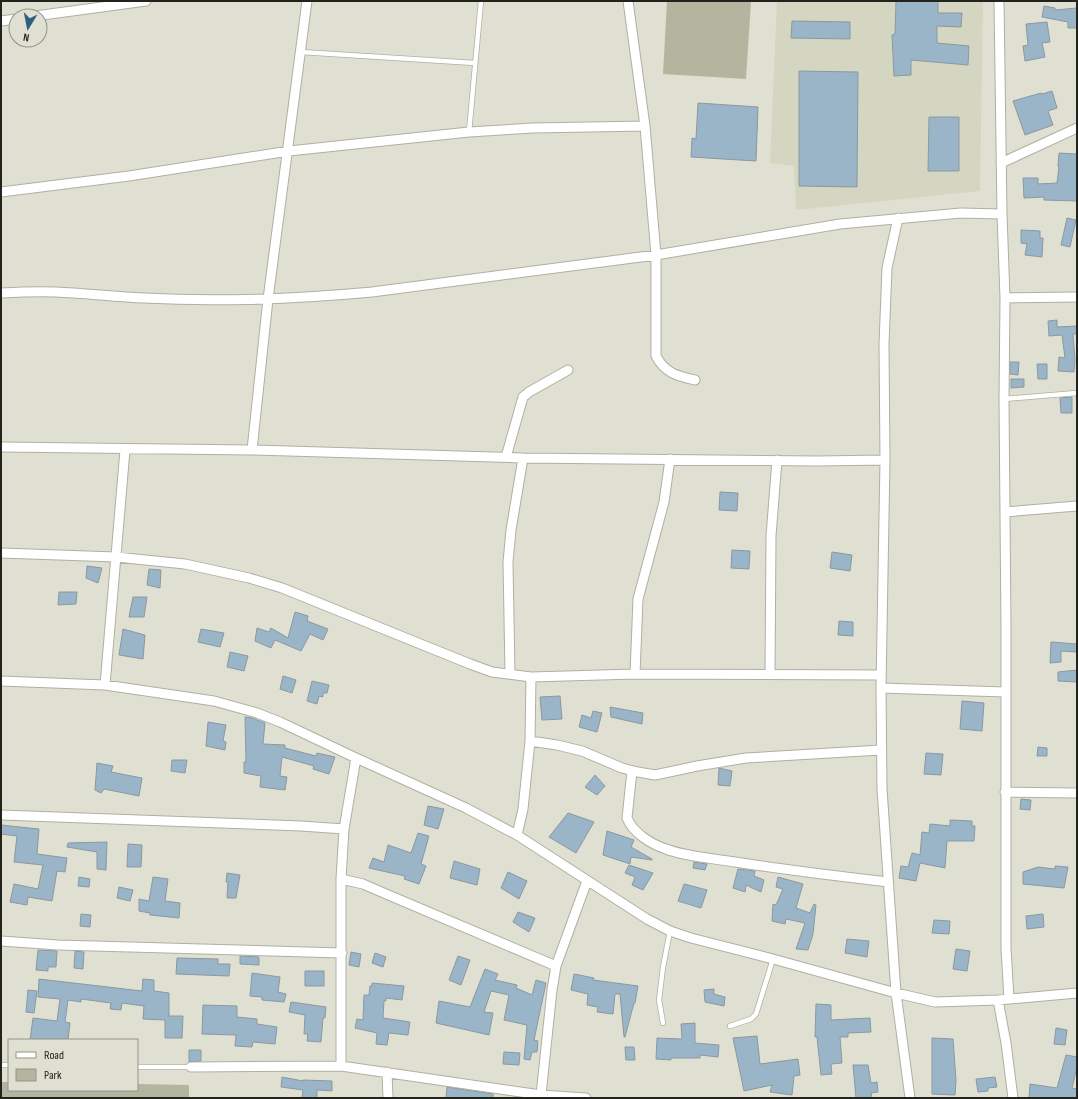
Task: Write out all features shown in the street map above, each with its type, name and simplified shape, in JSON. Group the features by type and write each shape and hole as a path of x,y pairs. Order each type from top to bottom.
{"street":[{"path":"48,14 146,1"},
{"path":"252,450 268,300 308,1"},
{"path":"628,1 645,126 656,255 656,356 659,362 667,370 677,376 695,380"},
{"path":"999,1 1002,214 1005,298 1005,792 1006,948 1009,999"},
{"path":"1,192 129,176 289,150 469,132 533,128 645,126"},
{"path":"1001,163 1077,128"},
{"path":"1,293 56,292 143,298 268,300 372,292 656,255 840,224 961,213 1002,214"},
{"path":"898,218 887,268 884,344 885,460 881,750 882,789 896,993 910,1098"},
{"path":"1005,298 1077,297"},
{"path":"506,457 523,397 529,392 568,370"},
{"path":"1,447 125,450 252,450 523,458 777,460 818,462 885,460"},
{"path":"105,684 125,450"},
{"path":"510,674 508,562 511,530 523,458"},
{"path":"636,674 638,599 664,502 670,459"},
{"path":"770,674 771,536 777,460"},
{"path":"1005,512 1077,506"},
{"path":"1,553 116,557 185,564 249,578 282,588 492,672 531,678 636,674 881,675"},
{"path":"517,835 523,809 530,741 531,678"},
{"path":"1,681 105,684 214,701 239,707 280,722 466,808 517,835 647,919 670,931 691,938 935,1002 998,1000 1077,993"},
{"path":"881,688 1005,692"},
{"path":"530,741 558,745 582,751 632,771 655,775 746,758 881,750"},
{"path":"342,1066 341,879 344,829 356,758"},
{"path":"632,771 627,818 629,824 645,838 664,849 678,853 733,862 888,882"},
{"path":"1005,792 1077,793"},
{"path":"1,815 301,826 344,829"},
{"path":"341,879 363,884 379,890 556,966"},
{"path":"541,1095 552,990 556,966 587,881"},
{"path":"1,941 58,945 342,953"},
{"path":"998,1000 1006,1043 1013,1098"},
{"path":"191,1067 342,1066 541,1095 586,1098"},
{"path":"387,1072 388,1098"}],"lane":[{"path":"469,132 481,1"},
{"path":"301,52 475,63"},
{"path":"1004,399 1077,393"},
{"path":"663,1023 659,1000 663,967 670,931"},
{"path":"730,1026 751,1019 756,1014 773,959"},
{"path":"138,1067 191,1067"}],"shaded area":[{"path":"777,1 983,1 980,191 796,210 794,166 770,163"}],"green space":[{"path":"667,1 751,1 746,79 663,74"},
{"path":"1,1082 8,1082 8,1091 138,1091 138,1084 189,1085 189,1098 1,1098"}],"building":[{"path":"896,1 938,1 938,13 962,13 961,27 937,26 937,43 969,46 968,65 911,60 911,75 894,76 892,35 895,34"},
{"path":"1044,6 1055,8 1055,10 1077,8 1077,28 1068,28 1068,22 1042,17"},
{"path":"792,21 850,22 850,39 791,38"},
{"path":"1047,22 1050,42 1042,43 1045,57 1025,61 1023,46 1028,45 1026,24"},
{"path":"799,71 858,72 857,187 799,186"},
{"path":"1052,91 1057,108 1048,111 1053,125 1025,135 1013,101"},
{"path":"698,103 758,107 756,161 691,157 692,138 696,139"},
{"path":"929,117 959,117 959,171 928,171"},
{"path":"1059,153 1077,154 1077,201 1044,200 1044,197 1024,198 1023,178 1038,178 1038,184 1057,183"},
{"path":"1067,218 1076,220 1070,247 1061,245"},
{"path":"1021,230 1040,231 1040,238 1043,238 1042,257 1025,255 1027,244 1021,243"},
{"path":"1057,320 1057,327 1076,326 1077,334 1073,334 1075,360 1074,372 1058,371 1059,357 1065,358 1062,335 1049,336 1048,321"},
{"path":"1010,362 1019,362 1018,375 1010,374"},
{"path":"1037,364 1047,364 1047,379 1038,379"},
{"path":"1011,379 1024,379 1024,387 1011,388"},
{"path":"1072,397 1072,413 1061,413 1060,398"},
{"path":"720,492 738,493 737,511 719,510"},
{"path":"732,550 750,551 749,569 731,568"},
{"path":"832,552 852,555 850,571 830,568"},
{"path":"87,566 102,568 98,583 86,578"},
{"path":"149,569 161,570 160,588 147,585"},
{"path":"59,592 77,592 76,604 58,605"},
{"path":"133,597 147,597 144,617 129,617"},
{"path":"295,612 308,616 307,621 328,629 323,640 310,634 301,651 275,640 271,648 255,641 257,628 269,632 271,628 288,638"},
{"path":"839,621 853,622 853,636 838,635"},
{"path":"123,629 145,635 143,659 119,655"},
{"path":"201,629 224,633 220,647 198,642"},
{"path":"1051,642 1077,644 1076,652 1061,651 1061,662 1050,663"},
{"path":"230,652 248,656 244,671 227,667"},
{"path":"1077,670 1077,682 1058,681 1058,672"},
{"path":"283,676 296,680 292,693 280,689"},
{"path":"312,681 329,685 327,693 323,693 323,697 319,696 317,704 307,701"},
{"path":"560,696 562,719 542,720 540,697"},
{"path":"962,701 984,703 982,731 960,729"},
{"path":"610,707 643,713 642,724 611,717"},
{"path":"593,711 602,713 597,732 579,727 582,715 591,718"},
{"path":"245,717 265,723 263,744 285,745 285,748 316,756 317,753 335,757 329,774 313,769 314,766 282,757 280,776 287,777 285,790 260,787 261,776 244,773 244,762 246,762"},
{"path":"208,722 226,725 223,741 226,742 225,750 206,746"},
{"path":"1038,747 1047,748 1047,756 1037,756"},
{"path":"926,753 943,754 941,775 924,774"},
{"path":"172,760 187,760 185,773 171,771"},
{"path":"97,763 113,766 111,772 142,778 139,796 104,789 101,793 95,790"},
{"path":"719,768 732,771 730,786 718,785"},
{"path":"595,775 605,786 597,795 585,787"},
{"path":"1021,799 1031,800 1030,810 1020,809"},
{"path":"428,806 444,809 438,829 424,825"},
{"path":"568,813 594,822 576,853 549,837"},
{"path":"950,820 972,821 972,826 975,826 974,841 947,841 945,868 920,863 916,881 899,878 901,866 908,867 912,853 920,855 922,832 929,833 930,824 950,826"},
{"path":"1,825 39,829 37,854 67,858 65,872 57,871 52,901 28,897 27,905 10,902 14,884 38,889 43,865 14,862 17,836 1,834"},
{"path":"607,831 634,840 631,847 652,860 631,857 630,864 603,855"},
{"path":"418,833 429,836 421,864 426,866 419,884 404,879 405,876 369,868 373,858 384,862 388,845 411,853"},
{"path":"107,842 106,870 97,869 97,852 67,847 68,843"},
{"path":"128,844 142,845 141,867 127,867"},
{"path":"454,861 480,869 477,885 450,878"},
{"path":"694,862 707,864 705,870 693,868"},
{"path":"629,865 653,873 643,890 632,885 635,877 625,873"},
{"path":"1055,866 1068,867 1064,888 1023,884 1023,872 1038,867 1055,869"},
{"path":"738,869 755,871 754,876 764,880 761,892 746,885 745,892 733,888"},
{"path":"508,872 527,881 519,899 501,888"},
{"path":"227,873 240,875 236,898 227,898"},
{"path":"79,877 90,879 89,887 78,886"},
{"path":"153,877 168,879 165,901 180,903 179,918 150,915 150,913 139,911 139,899 149,901"},
{"path":"778,877 803,884 796,908 810,913 814,904 816,905 813,934 808,950 796,949 805,923 786,919 785,924 772,921 773,904 776,905 783,889 776,887"},
{"path":"684,884 707,890 701,908 678,901"},
{"path":"119,887 133,890 130,901 117,898"},
{"path":"518,912 535,918 529,932 513,922"},
{"path":"81,914 91,915 90,927 80,926"},
{"path":"1043,914 1044,927 1027,929 1026,916"},
{"path":"934,920 950,921 949,934 932,933"},
{"path":"847,939 869,941 867,957 845,953"},
{"path":"956,949 970,951 967,971 953,969"},
{"path":"38,950 57,951 56,967 48,967 48,971 36,970"},
{"path":"75,951 84,952 83,969 74,968"},
{"path":"351,952 361,954 359,967 349,965"},
{"path":"375,953 386,957 383,967 372,963"},
{"path":"240,956 259,957 259,965 240,964"},
{"path":"458,956 470,960 461,985 449,980"},
{"path":"177,958 218,959 218,964 230,964 229,976 176,974"},
{"path":"485,969 498,974 495,980 517,985 516,988 532,995 536,980 546,983 534,1040 538,1041 537,1052 532,1052 530,1060 524,1059 527,1025 504,1020 509,995 491,991 484,1012 493,1013 489,1035 436,1023 439,1001 470,1007"},
{"path":"305,971 324,971 324,986 305,986"},
{"path":"252,973 280,977 278,992 286,994 284,1002 262,1000 262,997 250,996"},
{"path":"574,974 594,978 593,980 638,986 635,1003 625,1037 620,994 615,994 613,1014 597,1012 598,1007 587,1005 588,994 571,990"},
{"path":"39,979 142,991 143,979 154,980 154,991 169,993 169,1016 183,1016 182,1038 165,1038 165,1020 143,1019 144,1006 122,1003 121,1010 110,1009 111,1003 81,999 81,1002 68,1000 65,1022 70,1023 68,1039 30,1039 33,1018 57,1021 60,999 38,997"},
{"path":"372,983 404,986 402,1000 386,998 386,1001 384,1001 383,1018 410,1022 408,1035 389,1033 387,1045 376,1044 377,1033 355,1028 357,1019 363,1020 364,995 369,995 370,986 372,986"},
{"path":"714,989 714,994 725,997 724,1006 705,1002 704,990"},
{"path":"28,990 37,991 34,1013 26,1012"},
{"path":"291,1002 326,1007 325,1018 323,1018 321,1042 307,1041 308,1034 304,1034 305,1015 289,1012"},
{"path":"816,1004 831,1005 831,1020 870,1018 871,1032 848,1033 848,1037 840,1037 842,1063 831,1064 832,1074 821,1075 817,1037 815,1037"},
{"path":"203,1005 237,1006 237,1017 257,1019 257,1024 277,1027 275,1044 253,1042 252,1047 235,1046 236,1035 202,1034"},
{"path":"695,1023 695,1043 719,1045 718,1057 700,1055 700,1058 671,1058 671,1060 656,1059 657,1038 682,1039 681,1024"},
{"path":"1056,1028 1067,1030 1065,1045 1054,1044"},
{"path":"757,1036 760,1064 798,1059 800,1075 794,1076 792,1095 770,1092 772,1085 744,1091 733,1038"},
{"path":"932,1038 953,1039 956,1080 955,1095 932,1094"},
{"path":"625,1047 634,1047 635,1060 626,1060"},
{"path":"189,1050 201,1050 201,1061 189,1062"},
{"path":"504,1052 520,1053 519,1065 503,1064"},
{"path":"1066,1055 1077,1057 1077,1067 1072,1088 1077,1089 1077,1098 1029,1098 1030,1084 1057,1088"},
{"path":"853,1065 868,1065 871,1083 877,1082 878,1092 871,1093 872,1098 856,1098"},
{"path":"282,1077 303,1081 332,1081 332,1091 317,1090 317,1098 302,1098 303,1090 281,1087"},
{"path":"995,1077 997,1087 988,1088 988,1091 978,1092 976,1079"},
{"path":"447,1087 493,1094 493,1098 446,1098"}]}
